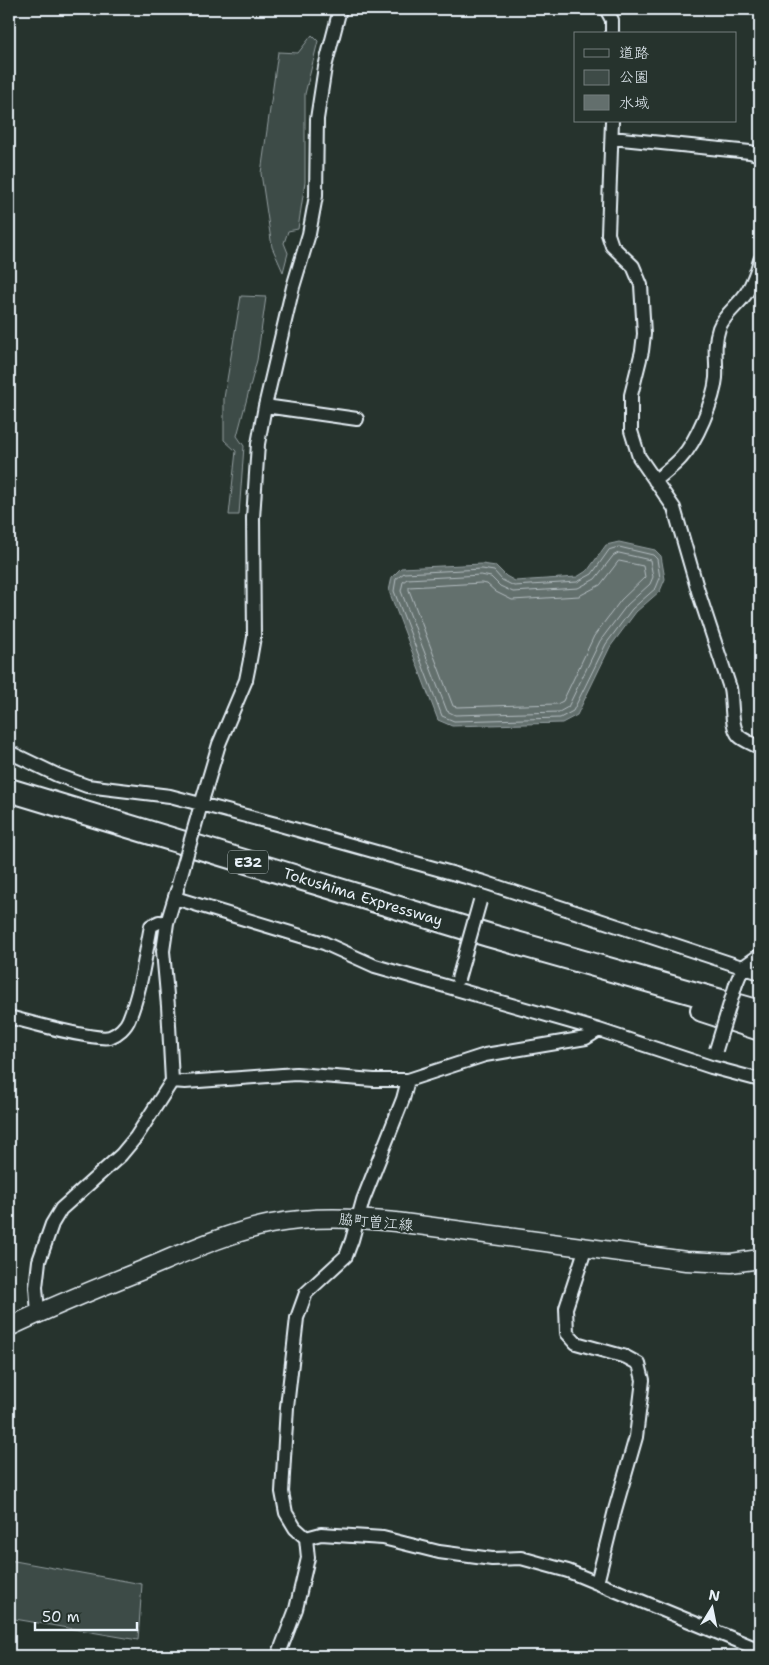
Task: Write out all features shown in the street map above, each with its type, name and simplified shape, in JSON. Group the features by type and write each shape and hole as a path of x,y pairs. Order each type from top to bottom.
{"highway":[{"name":"Tokushima Expressway","path":"9,790 488,935 760,1012"},
{"name":"Tokushima Expressway","path":"488,935 760,1029"}],"main road":[{"name":"脇町曽江線","path":"9,1327 38,1313 212,1241 270,1224 324,1218 358,1218 686,1261 731,1263 760,1259"}],"street":[{"path":"38,1313 36,1286 39,1262 52,1224 62,1210 120,1155 136,1137 172,1081 163,951 167,923 218,744 246,680 250,660 254,637 254,509 258,444 293,288 309,234 316,196 317,119 325,67 340,9"},
{"path":"606,9 612,20 612,32"},
{"path":"612,122 608,234 612,246 633,266 641,285 642,351 631,395 631,431 640,457 674,508 679,522 698,591 730,688 733,702 733,724 739,735 760,748"},
{"path":"612,138 750,152 760,155"},
{"path":"655,481 681,458 695,439 713,393 716,377 715,346 720,327 729,312 746,293 756,275 760,260"},
{"path":"265,406 357,419"},
{"path":"9,752 57,775 87,786 170,796 200,809 484,882 760,972"},
{"path":"457,984 484,882"},
{"path":"176,892 324,943 375,966 457,984 711,1067 760,1080"},
{"path":"9,1018 90,1036 109,1038 119,1033 129,1021 151,926 159,922 167,923"},
{"path":"711,1067 743,967 760,955"},
{"path":"172,1081 185,1082 296,1074 374,1080 408,1080 485,1055 586,1038 599,1030"},
{"path":"278,1656 296,1609 308,1558 306,1538 296,1528 286,1513 282,1492 287,1406 297,1318 306,1293 346,1256 367,1192 403,1099 408,1080"},
{"path":"586,1247 566,1308 567,1333 576,1343 626,1357 639,1364 643,1380 636,1437 614,1510 597,1583"},
{"path":"306,1538 321,1534 383,1538 439,1552 492,1559 521,1558 568,1571 760,1650"}],"green space":[{"path":"312,35 318,41 305,94 305,182 298,229 288,231 284,243 288,253 283,272 272,247 261,173 278,52 298,53"},
{"path":"241,296 266,297 257,360 237,436 244,446 239,515 229,515 236,451 224,440 224,398"},
{"path":"9,1560 142,1584 138,1640 9,1618"}],"water":[{"path":"619,542 655,550 661,556 665,579 660,591 636,612 610,647 577,715 562,723 452,726 438,720 389,591 392,577 401,568 482,564 496,566 506,576 515,581 577,577 588,570 606,545"}]}
